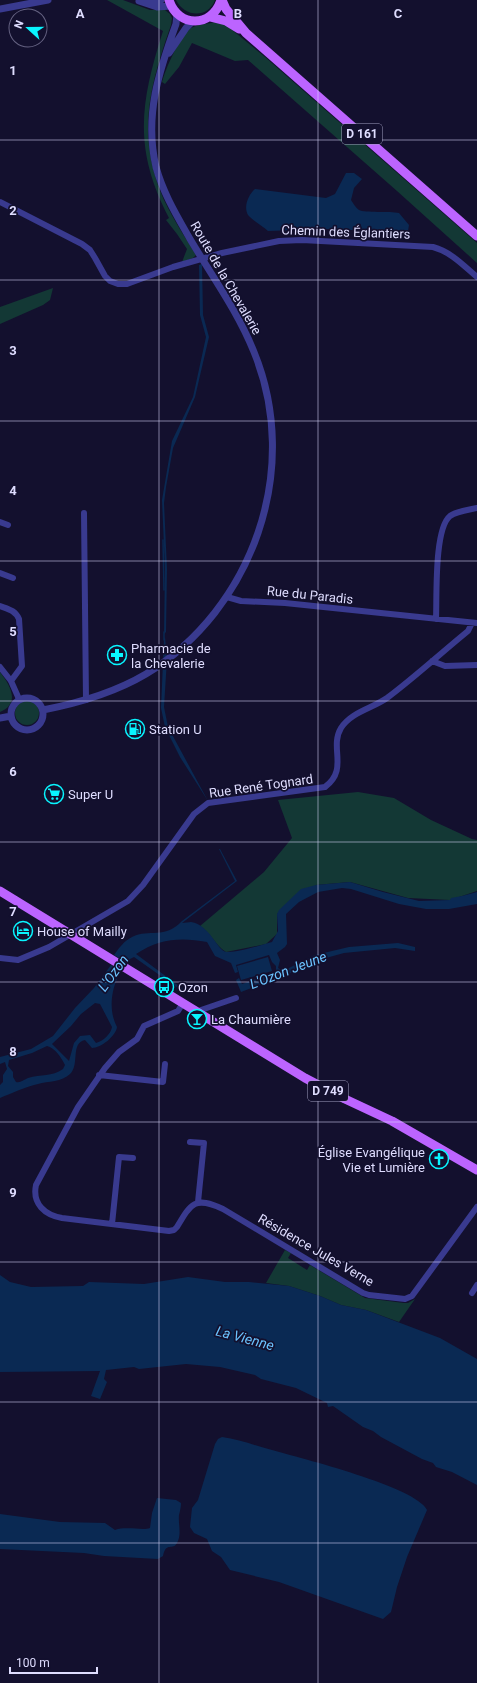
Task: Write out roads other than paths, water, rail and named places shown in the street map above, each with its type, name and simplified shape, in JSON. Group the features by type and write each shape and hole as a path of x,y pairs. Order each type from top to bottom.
{"main road":[{"path":"170,3 177,14 185,19 193,21 210,17 215,12 222,0"},
{"name":"D 161","path":"222,0 226,9 246,33 477,236"},
{"name":"D 161","path":"210,17 226,21 246,33"},
{"name":"D 749","path":"0,891 305,1078 345,1100 392,1121 477,1170"}],"street":[{"path":"0,9 48,0"},
{"path":"137,1 154,2 162,0"},
{"path":"137,1 157,7 170,3"},
{"name":"Route de la Chevalerie","path":"177,14 176,24 155,89 152,114 152,141 156,166 169,202 243,328 255,354 265,384 272,429 271,475 264,515 251,554 227,597"},
{"name":"Route de la Chevalerie","path":"164,62 186,28 193,21"},
{"name":"Chemin des Églantiers","path":"0,202 82,244 90,250 105,276 110,281 118,284 127,284 173,266 251,246 279,241 302,240 433,247 444,250 454,256 477,277"},
{"path":"436,619 439,543 442,527 450,517 455,514 477,508"},
{"path":"84,513 86,700"},
{"path":"0,522 8,525"},
{"path":"0,573 13,578"},
{"path":"43,710 86,700 129,683 165,661 198,632 227,597"},
{"name":"Rue du Paradis","path":"227,597 241,601 285,603 474,623"},
{"path":"0,606 17,614 19,619 22,666 11,681"},
{"name":"Rue René Tognard","path":"71,935 128,901 136,894 194,814 208,803 316,789 325,787 332,782 336,774 338,736 341,728 353,717 386,699 468,631 474,623"},
{"path":"432,661 445,666 477,665"},
{"path":"0,667 11,681 19,700"},
{"path":"29,697 39,702 43,710 42,720 38,726 33,729 21,729 16,726 11,716 14,704 19,700 29,697"},
{"path":"0,718 11,716"},
{"path":"0,958 12,960 23,959 50,947 71,935"},
{"path":"199,1013 201,1010 236,998"},
{"path":"183,1003 178,1011 144,1026 136,1039 119,1052 99,1075 78,1107 36,1185 35,1190 37,1201 40,1207 48,1215 62,1218 169,1231 174,1230 191,1205 198,1202 204,1143 190,1142"},
{"path":"99,1075 163,1082 165,1064"},
{"path":"112,1224 119,1157 133,1158"},
{"name":"Résidence Jules Verne","path":"198,1202 210,1204 223,1209 363,1293 368,1295 405,1299 412,1296 477,1206"},
{"path":"472,1293 477,1284"}],"water":[{"path":"346,173 354,173 362,179 354,188 351,200 359,210 399,213 409,225 408,231 327,229 268,231 248,215 246,208 247,200 255,189 326,198 335,194"},
{"path":"202,264 203,315 209,337 195,397 173,448 166,487 164,503 167,569 166,632 164,634 165,569 162,500 172,441 193,397 206,337 200,315 199,265"},
{"path":"165,637 167,659 164,707 168,727 208,801 180,757 165,727 161,708"},
{"name":"L'Ozon Jeune","path":"219,849 237,881 182,923 191,922 198,924 208,932 219,947 226,952 242,950 272,942 278,931 277,914 279,910 301,889 316,885 350,882 419,901 450,900 451,898 477,892 477,904 449,909 426,909 399,904 351,889 342,888 318,892 299,902 286,914 287,944 277,953 280,960 278,968 283,971 315,955 349,947 398,943 415,947 415,951 395,948 344,953 315,961 286,975 241,992 236,980 239,978 242,984 276,972 276,966 272,962 269,955 236,965 238,972 235,973 231,963 215,956 207,942 197,940 170,940 161,942 136,954 183,989 182,991 134,957 127,963 114,955 124,943 132,937 145,933 163,932 175,927 235,881"},
{"path":"268,957 272,971 241,980 237,966"},
{"name":"L'Ozon","path":"111,965 121,971 113,992 112,1013 117,1027 111,1038 104,1044 92,1048 85,1040 80,1042 76,1050 73,1070 67,1077 28,1087 0,1098 0,1085 3,1082 3,1075 7,1069 5,1062 0,1064 0,1057 31,1049 53,1036 75,1008 94,988","holes":["95,1003 100,1004 112,1027 111,1030 106,1037 96,1043 90,1035 80,1036 74,1043 69,1061 52,1044 81,1014","47,1046 53,1049 60,1056 65,1065 63,1069 59,1072 16,1082 13,1077 13,1072 8,1066 9,1060 32,1053"]},
{"name":"La Vienne","path":"0,1275 10,1282 31,1287 83,1286 89,1282 144,1284 188,1277 225,1282 249,1282 289,1286 320,1296 341,1305 366,1310 440,1338 477,1359 477,1485 452,1472 436,1467 433,1463 422,1459 381,1437 373,1431 363,1427 333,1406 328,1407 327,1403 296,1388 261,1379 255,1375 220,1367 186,1364 139,1369 134,1367 106,1370 104,1379 107,1382 100,1399 91,1396 100,1371 0,1372"},
{"path":"222,1437 241,1441 356,1474 402,1492 419,1501 427,1510 407,1557 397,1587 391,1612 383,1619 279,1582 230,1570 221,1557 212,1551 207,1539 194,1533 190,1527 192,1508 198,1500 215,1444 218,1439"},
{"path":"157,1498 176,1500 181,1503 179,1515 180,1533 177,1543 174,1546 168,1547 164,1551 163,1556 158,1559 104,1556 84,1553 0,1549 0,1514 60,1522 105,1523 115,1530 125,1528 147,1529 150,1528 152,1513"}],"waterway":[{"path":"163,540 164,590"},
{"path":"164,632 164,640"}],"place":[{"name":"Pharmacie de la Chevalerie","path":"117,655"},
{"name":"Station U","path":"135,729"},
{"name":"Super U","path":"54,794"},
{"name":"House of Mailly","path":"23,931"},
{"name":"Ozon","path":"164,987"},
{"name":"La Chaumière","path":"197,1019"},
{"name":"Église Evangélique Vie et Lumière","path":"439,1159"}]}
